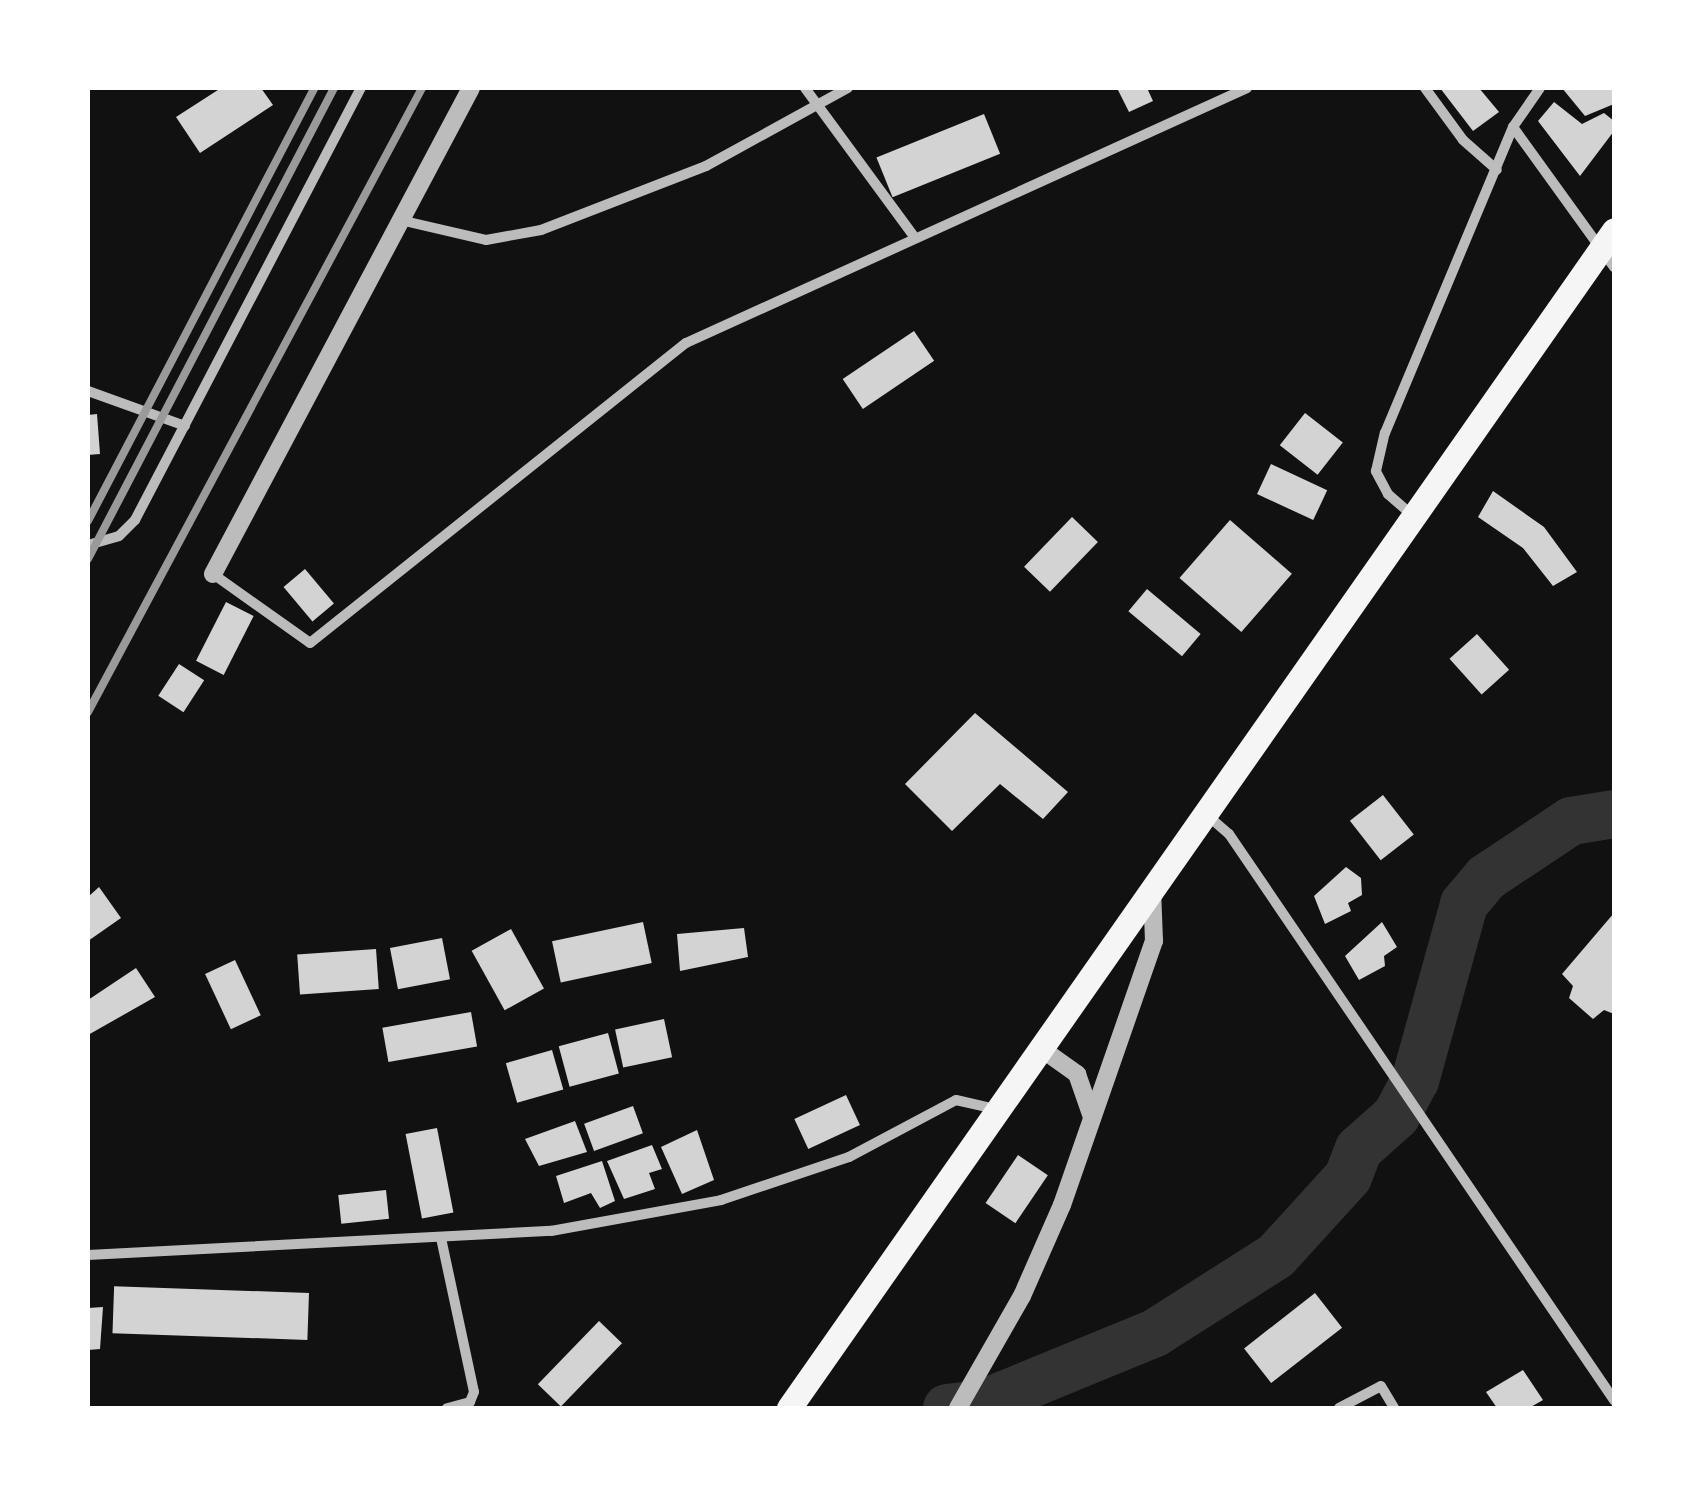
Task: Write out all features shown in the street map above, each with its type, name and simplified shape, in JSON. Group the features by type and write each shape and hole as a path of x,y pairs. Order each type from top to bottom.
{"main road":[{"path":"790,1408 1413,516 1610,249"}],"street":[{"path":"88,544 119,536 134,520 360,88"},
{"path":"471,88 213,574 310,643 686,343 913,234 1247,88"},
{"path":"805,88 913,234"},
{"path":"400,220 486,240 541,230 706,166 848,88"},
{"path":"1425,88 1464,140 1497,170"},
{"path":"1413,516 1388,494 1376,471 1378,457 1513,127 1540,88"},
{"path":"1513,127 1610,249"},
{"path":"88,391 185,426"},
{"path":"1204,813 1229,834 1614,1400"},
{"path":"962,1403 1022,1296 1092,1118 1154,941 1152,887"},
{"path":"1044,1041 1077,1074 1092,1118"},
{"path":"88,1255 551,1231 721,1200 849,1157 956,1100 998,1110"},
{"path":"441,1238 474,1392 470,1402 447,1408"},
{"path":"1339,1408 1381,1386 1394,1408"}],"building":[{"path":"221,88 261,88 273,105 200,153 176,117"},
{"path":"1117,88 1147,88 1153,101 1129,112"},
{"path":"1440,88 1479,88 1499,112 1473,131"},
{"path":"1562,88 1614,88 1614,104 1585,116"},
{"path":"1554,102 1582,124 1604,113 1614,121 1614,131 1580,176 1538,121"},
{"path":"984,114 1000,154 893,197 876,157"},
{"path":"914,331 934,361 863,409 843,379"},
{"path":"1305,413 1343,443 1318,475 1280,445"},
{"path":"97,414 100,454 88,455 88,415"},
{"path":"1271,464 1327,490 1313,520 1257,494"},
{"path":"1493,491 1544,527 1577,572 1553,586 1523,548 1478,517"},
{"path":"1072,517 1098,542 1050,592 1024,567"},
{"path":"1230,520 1292,574 1241,632 1179,578"},
{"path":"305,569 334,603 312,621 284,587"},
{"path":"1147,589 1201,634 1182,656 1128,611"},
{"path":"226,602 254,616 224,675 196,661"},
{"path":"1477,634 1509,670 1482,694 1450,659"},
{"path":"179,664 204,680 183,712 158,696"},
{"path":"975,713 1068,792 1043,819 1000,784 952,831 905,784"},
{"path":"1383,795 1414,834 1381,860 1350,821"},
{"path":"1346,867 1361,878 1362,895 1348,903 1351,911 1325,924 1314,896"},
{"path":"99,887 121,918 88,941 88,897"},
{"path":"1614,913 1614,1014 1604,1010 1593,1019 1569,998 1573,986 1562,974"},
{"path":"643,922 652,963 561,982 552,941"},
{"path":"1382,922 1397,947 1384,956 1385,966 1359,980 1345,956"},
{"path":"744,928 748,957 680,971 677,934"},
{"path":"511,929 544,988 505,1010 472,951"},
{"path":"442,938 450,979 398,989 390,948"},
{"path":"376,949 379,989 300,994 297,955"},
{"path":"235,960 261,1015 231,1029 205,974"},
{"path":"136,968 155,997 88,1035 88,1000"},
{"path":"471,1012 477,1046 388,1062 382,1028"},
{"path":"664,1019 672,1057 623,1068 615,1029"},
{"path":"608,1033 619,1074 570,1087 559,1046"},
{"path":"552,1050 563,1089 517,1103 506,1063"},
{"path":"846,1095 860,1125 808,1149 794,1119"},
{"path":"633,1106 643,1133 594,1151 584,1124"},
{"path":"575,1121 587,1152 539,1166 525,1139"},
{"path":"437,1128 453,1212 422,1219 406,1134"},
{"path":"697,1130 714,1180 682,1194 661,1147"},
{"path":"652,1145 662,1169 649,1173 655,1189 624,1199 607,1161"},
{"path":"1018,1155 1048,1175 1015,1223 986,1203"},
{"path":"602,1161 615,1201 600,1208 591,1193 564,1203 556,1176"},
{"path":"386,1190 389,1219 341,1224 338,1195"},
{"path":"114,1286 309,1293 307,1340 112,1333"},
{"path":"1315,1293 1342,1328 1271,1383 1244,1348"},
{"path":"103,1307 100,1349 88,1350 88,1308"},
{"path":"599,1321 622,1343 561,1407 538,1384"},
{"path":"1523,1370 1543,1400 1529,1408 1497,1408 1486,1392"}],"waterway":[{"path":"947,1408 982,1404 1155,1333 1276,1256 1348,1177 1359,1149 1396,1116 1415,1081 1464,904 1487,877 1571,821 1614,814"}],"railway":[{"path":"88,521 314,88"},
{"path":"88,559 334,88"},
{"path":"88,712 422,88"}]}
